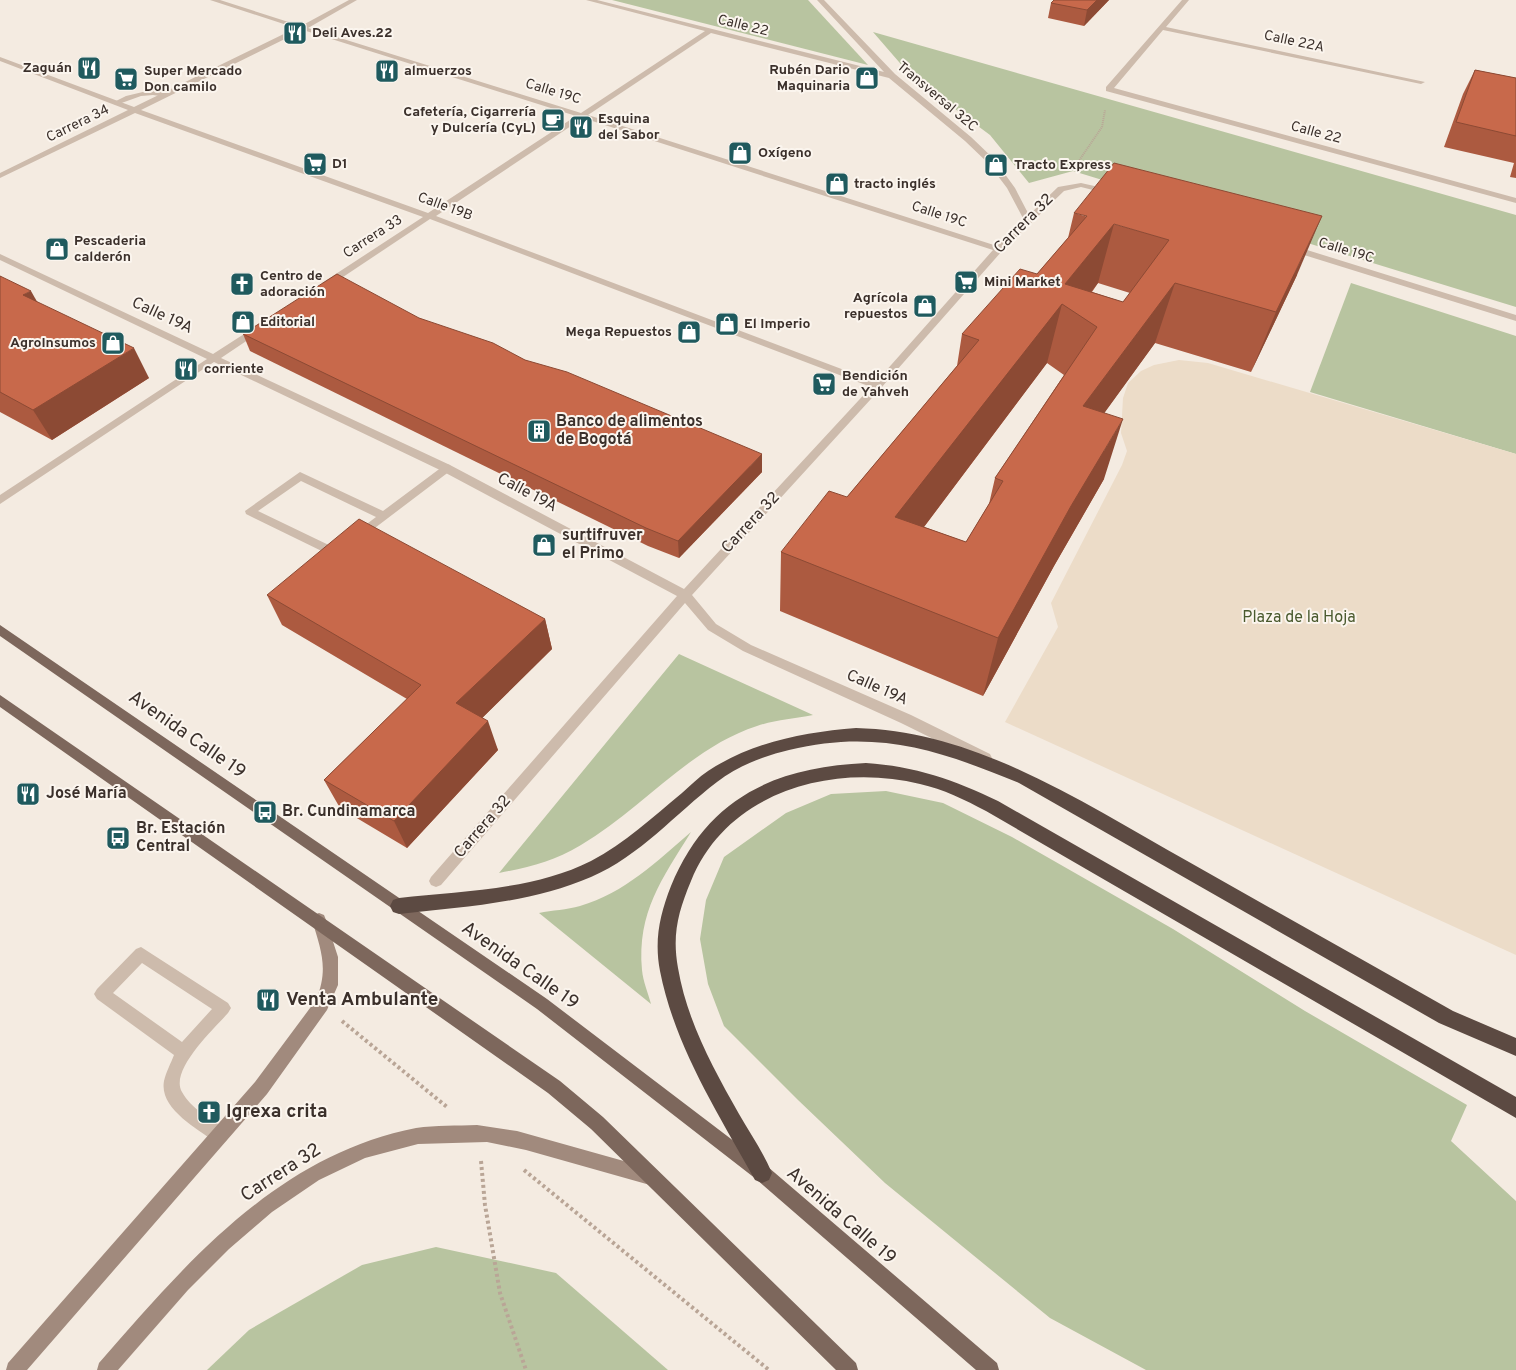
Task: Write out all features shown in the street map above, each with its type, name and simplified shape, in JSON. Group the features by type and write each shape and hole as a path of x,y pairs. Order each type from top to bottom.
{"highway":[{"path":"400,906 494,895 543,885 584,872 617,855 714,775 755,754 801,741 830,736 873,735 903,738 981,760 1025,778 1446,1017 1505,1044 1516,1046"},
{"path":"762,1173 708,1075 689,1036 671,983 665,936 679,886 691,862 705,838 735,808 777,786 821,774 860,769 911,774 959,790 992,806 1516,1108"}],"main road":[{"name":"Avenida Calle 19","path":"0,630 542,1004 762,1173 990,1370"},
{"path":"0,700 319,920 554,1087 597,1123 849,1370"}],"street":[{"name":"Calle 19C","path":"213,0 999,249"},
{"name":"Carrera 34","path":"0,176 302,28 354,0"},
{"name":"Calle 22","path":"589,0 892,76"},
{"name":"Transversal 32C","path":"820,0 892,76 968,139 991,161 1011,188 1028,220"},
{"path":"1109,90 1186,0"},
{"name":"Calle 22A","path":"1162,28 1421,82"},
{"name":"Carrera 33","path":"314,293 711,30"},
{"name":"Calle 19B","path":"0,59 429,216 878,386"},
{"name":"Calle 22","path":"1109,90 1516,201"},
{"path":"116,103 146,93 157,92 166,95"},
{"name":"Carrera 32","path":"436,881 685,595 878,386 999,249 1061,189 1081,185 1121,195"},
{"name":"Calle 19C","path":"1281,245 1516,318"},
{"name":"Calle 19A","path":"0,257 446,468 685,595 712,627 747,648 906,719 1025,778"},
{"path":"0,500 264,326"},
{"path":"384,516 300,476 250,511 336,554 446,468"},
{"path":"15,1370 261,1088 322,1005 330,985 331,957 319,920"},
{"path":"183,1052 102,994 141,954 223,1008 183,1052 172,1083 173,1094 184,1108 220,1135"},
{"name":"Carrera 32","path":"106,1370 190,1272 237,1227 274,1198 325,1166 377,1145 438,1133 479,1133 524,1141 654,1178"}],"path":[{"path":"1061,189 1102,127 1109,90"},
{"path":"322,1005 479,1133 485,1205 500,1293 526,1370"},
{"path":"517,1164 770,1370"}],"green space":[{"path":"612,0 808,0 868,65"},
{"path":"873,32 1516,215 1516,307 1073,171 1029,183 990,135 912,77"},
{"path":"1351,283 1516,336 1516,454 1310,392"},
{"path":"679,654 813,715 764,724 732,736 687,764 624,815 581,845 561,856 541,863 499,873"},
{"path":"886,791 943,803 1012,837 1173,929 1305,1011 1467,1105 1451,1141 1516,1201 1516,1370 1146,1370 1050,1318 885,1183 724,1026 708,984 700,939 706,900 724,857 786,813 831,794"},
{"path":"691,832 661,881 643,931 641,949 642,970 651,1004 539,913 580,906 612,893 653,865"},
{"path":"436,1247 556,1273 668,1370 207,1370 249,1330 362,1265"}],"shaded area":[{"name":"Plaza de la Hoja","path":"1179,360 1208,363 1516,454 1516,955 1005,722 1058,627 1051,603 1122,465 1127,451 1121,433 1123,398 1128,383 1141,371 1154,365"}],"building":[{"path":"1054,0 1097,0 1087,10 1051,3"},
{"path":"1475,70 1516,78 1516,136 1456,122"},
{"path":"1114,163 1322,216 1276,312 1175,283 1083,406 1123,419 1071,506 998,638 781,552 829,491 847,497 979,340 962,334 1020,269 1037,274 1087,216 1074,213","holes":["1114,224 1169,240 1123,302 1065,284","1062,304 1097,327 995,478 1003,481 966,542 895,517"]},
{"name":"Banco de alimentos de Bogotá","path":"337,274 419,318 493,343 525,360 567,372 762,454 678,541 646,528 243,334"},
{"path":"0,276 31,291 23,295 134,348 33,410 0,392"},
{"path":"359,519 545,619 456,703 488,721 394,821 324,780 421,685 267,595"}],"place":[{"name":"Deli Aves.22","path":"295,33"},
{"name":"Zaguán","path":"89,68"},
{"name":"almuerzos","path":"387,71"},
{"name":"Rubén Dario Maquinaria","path":"867,78"},
{"name":"Super Mercado Don camilo","path":"126,79"},
{"name":"Cafetería, Cigarrería y Dulcería (CyL)","path":"553,120"},
{"name":"Esquina del Sabor","path":"581,127"},
{"name":"Oxígeno","path":"740,153"},
{"name":"D1","path":"315,164"},
{"name":"Tracto Express","path":"996,165"},
{"name":"tracto inglés","path":"837,184"},
{"name":"Pescaderia calderón","path":"57,249"},
{"name":"Mini Market","path":"966,282"},
{"name":"Centro de adoración","path":"242,284"},
{"name":"Agrícola repuestos","path":"925,306"},
{"name":"Editorial","path":"243,322"},
{"name":"El Imperio","path":"727,324"},
{"name":"Mega Repuestos","path":"689,332"},
{"name":"AgroInsumos","path":"113,343"},
{"name":"corriente","path":"186,369"},
{"name":"Bendición de Yahveh","path":"824,384"},
{"name":"Banco de alimentos de Bogotá","path":"539,431"},
{"name":"surtifruver el Primo","path":"544,545"},
{"name":"José María","path":"28,794"},
{"name":"Br. Cundinamarca","path":"265,812"},
{"name":"Br. Estación Central","path":"118,838"},
{"name":"Venta Ambulante","path":"268,1000"},
{"name":"Igrexa crita","path":"209,1112"}]}
